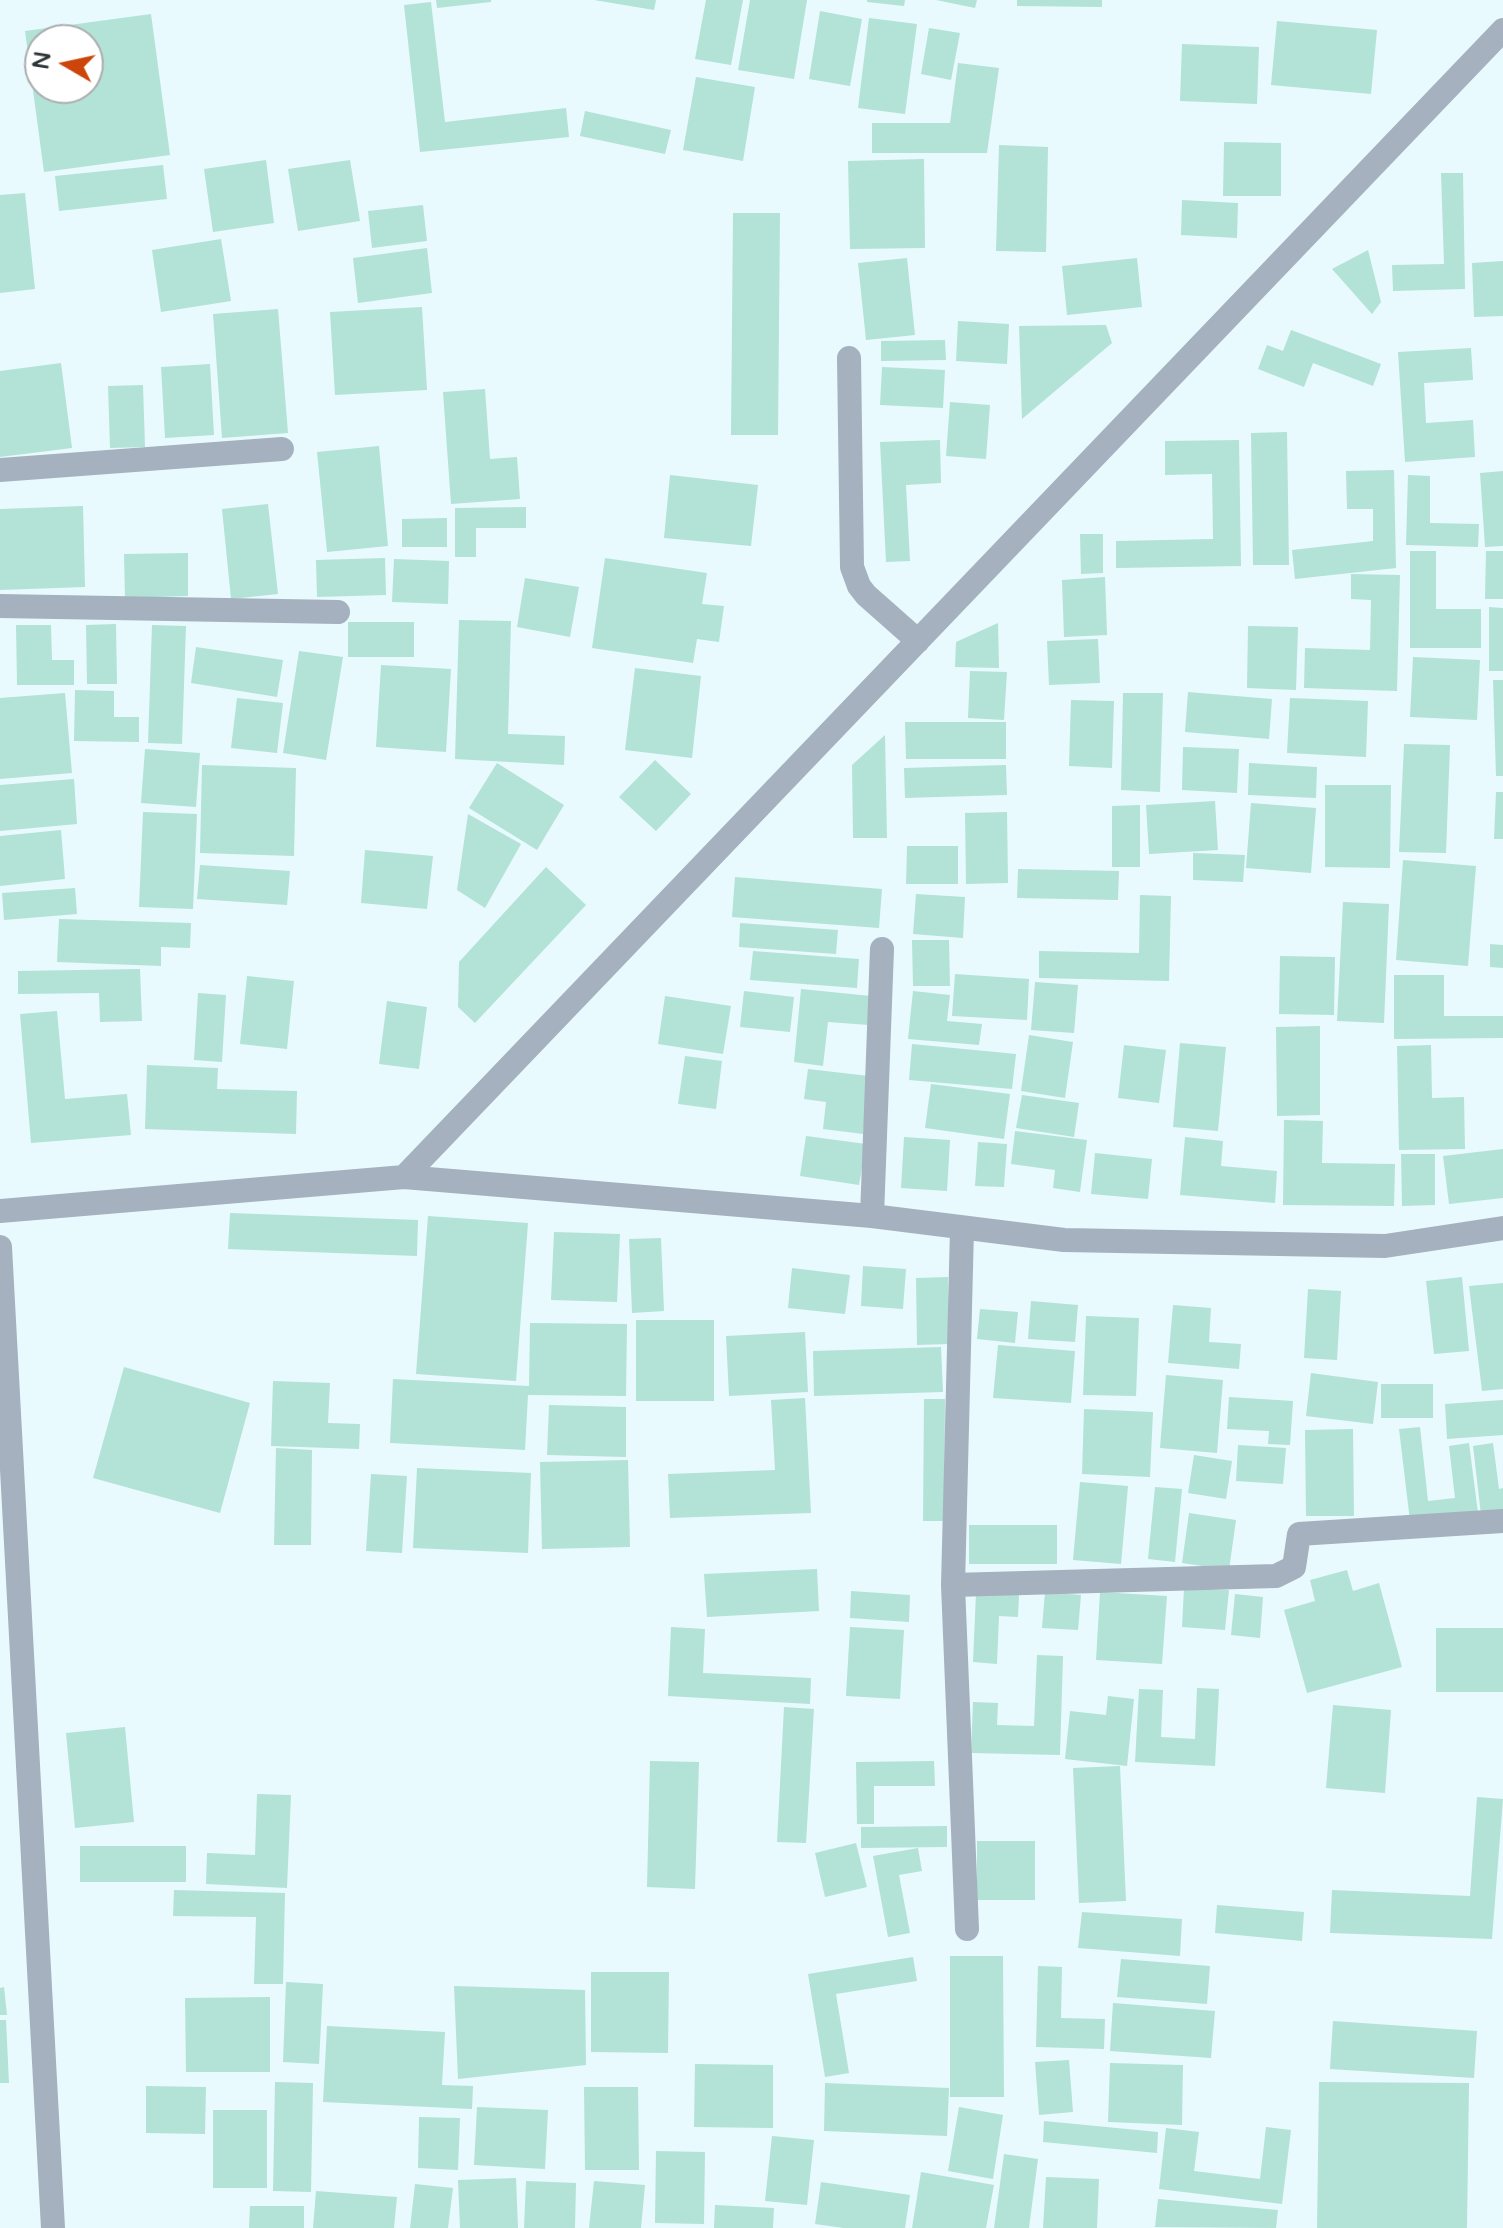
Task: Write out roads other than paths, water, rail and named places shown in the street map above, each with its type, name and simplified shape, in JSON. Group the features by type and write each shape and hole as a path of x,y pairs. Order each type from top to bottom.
{"street":[{"path":"404,1177 1503,30"},
{"path":"849,358 852,567 866,595 918,641"},
{"path":"0,470 282,449"},
{"path":"0,606 338,612"},
{"path":"872,1216 882,949"},
{"path":"0,1211 404,1177 872,1216 1064,1240 1385,1246 1503,1228"},
{"path":"962,1229 953,1585 967,1929"},
{"path":"0,1247 53,2228"},
{"path":"953,1585 1276,1576 1294,1567 1299,1534 1503,1521"}]}
